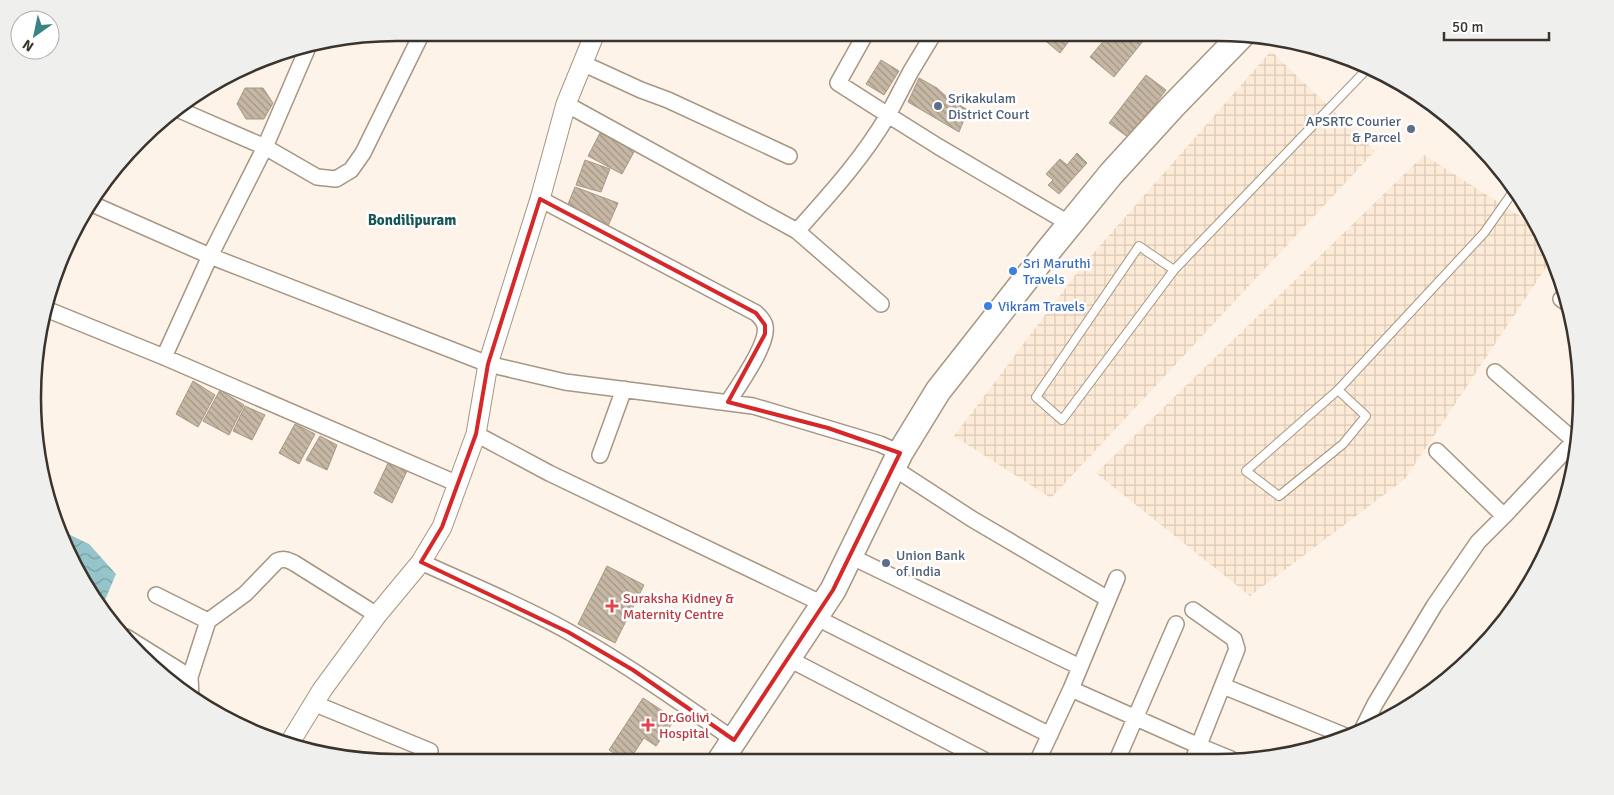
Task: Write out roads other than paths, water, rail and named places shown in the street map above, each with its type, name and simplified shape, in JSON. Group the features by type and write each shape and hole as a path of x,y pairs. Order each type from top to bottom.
{"main road":[{"path":"725,754 833,590 896,460 938,391 1111,174 1235,42"}],"street":[{"path":"185,112 265,147 317,177 336,179 351,170 363,153 418,41"},
{"path":"293,738 313,703 378,615 421,562 442,527 476,434 488,364 540,199 566,104 591,41"},
{"path":"861,41 838,83 939,147 1070,224"},
{"path":"797,231 875,138 929,41"},
{"path":"164,357 210,256 265,147 305,53"},
{"path":"582,63 789,156"},
{"path":"566,104 797,231 881,304"},
{"path":"540,199 756,313 763,319 765,334 754,360 728,402"},
{"path":"97,206 210,256 488,364 565,382 753,406 880,444 896,460 972,519 1108,599"},
{"path":"52,311 164,357 458,484"},
{"path":"1495,372 1571,436"},
{"path":"600,455 624,389"},
{"path":"476,434 819,611 1050,735"},
{"path":"1367,720 1434,606 1478,542 1570,447"},
{"path":"1437,451 1504,516"},
{"path":"850,556 1080,667"},
{"path":"190,687 190,677 208,621 245,594 277,562 284,559 294,563 378,615"},
{"path":"421,562 514,604 568,632 633,670 734,740"},
{"path":"1041,754 1071,689 1117,578"},
{"path":"156,595 208,621"},
{"path":"1071,689 1135,718 1196,753 1237,649 1236,644 1228,635 1193,610"},
{"path":"1120,754 1176,624"},
{"path":"146,649 190,677"},
{"path":"788,659 972,754"},
{"path":"1223,686 1337,733"},
{"path":"313,703 430,751"}],"lane":[{"path":"1174,270 1139,246 1036,397 1062,420 1174,270 1363,73"},
{"path":"1338,390 1366,416 1343,444 1279,496 1246,471 1338,390 1484,233 1510,197"}],"water":[{"path":"68,534 89,544 116,574 105,600 89,576"}],"place":[{"name":"Srikakulam District Court","path":"938,106"},
{"name":"APSRTC Courier & Parcel","path":"1411,129"},
{"name":"Sri Maruthi Travels","path":"1013,271"},
{"name":"Vikram Travels","path":"988,306"},
{"name":"Union Bank of India","path":"886,563"},
{"name":"Suraksha Kidney & Maternity Centre","path":"612,606"},
{"name":"Dr.Golivi Hospital","path":"648,725"}],"district":[{"name":"Bondilipuram","path":"412,220"}]}
